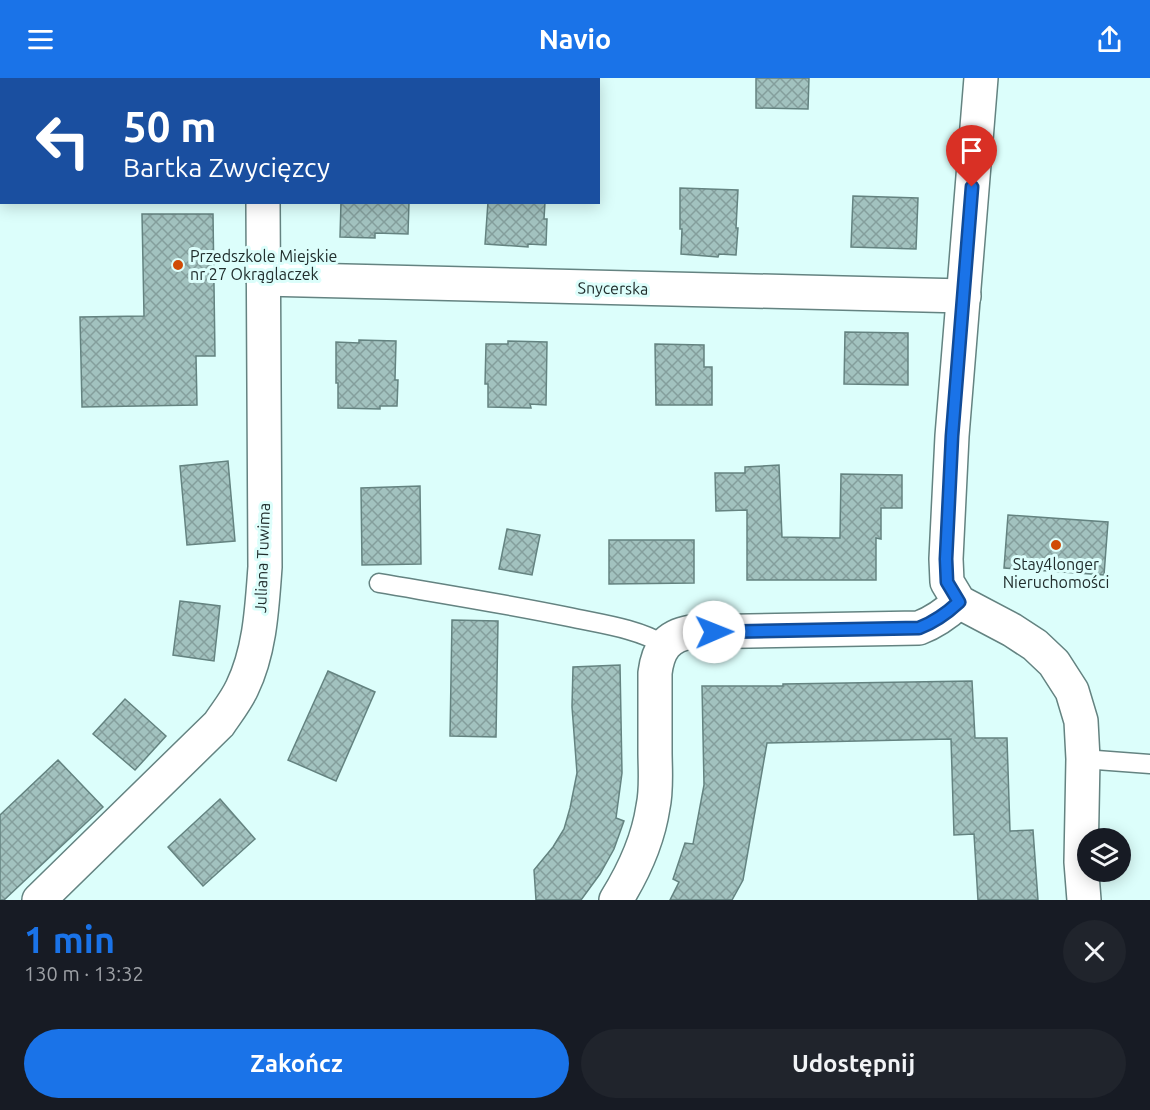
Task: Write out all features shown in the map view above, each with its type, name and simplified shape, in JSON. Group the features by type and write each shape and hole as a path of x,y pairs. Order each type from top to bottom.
{"street":[{"path":"981,78 952,436 947,582 959,602 1035,645 1054,663 1072,692 1081,721 1083,759 1081,862 1084,900"},
{"name":"Juliana Tuwima","path":"39,900 219,723 242,690 249,672 256,646 265,567 263,204"},
{"name":"Snycerska","path":"263,279 964,296"},
{"path":"616,900 629,879 641,852 654,805 655,673 656,663 670,640 680,634 692,632 919,628 932,624 959,602"}],"lane":[{"path":"380,584 497,602 616,627 645,635 665,645"},
{"path":"1083,759 1150,764"}],"building":[{"path":"756,78 809,78 808,109 756,108"},
{"path":"680,188 738,190 736,255 719,254 718,257 681,254"},
{"path":"853,196 918,198 916,249 851,247"},
{"path":"341,204 409,204 408,234 375,233 375,238 340,237"},
{"path":"488,204 545,204 546,245 528,244 528,247 485,244"},
{"name":"Przedszkole Miejskie nr 27 Okrąglaczek","path":"142,214 213,214 215,356 196,356 197,405 82,407 80,317 144,316"},
{"path":"845,332 908,333 908,385 844,384"},
{"path":"359,340 396,341 397,406 380,406 380,409 338,408 336,342 359,343"},
{"path":"508,341 547,342 546,405 530,404 531,408 488,407 488,384 485,384 486,344 508,344"},
{"path":"655,344 704,345 704,367 712,367 712,405 656,405"},
{"path":"228,461 235,541 187,545 180,466"},
{"path":"779,465 782,537 840,538 841,474 902,475 902,508 881,508 881,539 876,538 876,580 747,580 747,510 716,511 715,473 745,473 745,467"},
{"path":"420,486 421,564 362,565 361,488"},
{"name":"Stay4longer Nieruchomości","path":"1008,515 1108,522 1104,575 1004,568"},
{"path":"507,529 540,535 532,575 499,569"},
{"path":"609,540 694,540 694,583 609,584"},
{"path":"180,601 220,606 214,661 173,655"},
{"path":"452,620 498,621 496,737 450,736"},
{"path":"620,665 622,773 616,818 624,821 614,849 600,874 581,900 536,900 534,870 564,829 577,773 572,707 573,667"},
{"path":"328,671 375,692 336,781 288,760"},
{"path":"972,681 975,738 1007,738 1010,831 1033,830 1038,900 978,900 974,834 954,835 951,739 767,743 743,880 732,900 670,900 679,882 673,879 685,843 693,844 704,785 702,686"},
{"path":"125,699 166,736 135,770 93,734"},
{"path":"58,760 103,807 4,900 0,900 0,815"},
{"path":"220,799 255,839 203,886 168,847"}],"place":[{"name":"Przedszkole Miejskie nr 27 Okrąglaczek","path":"178,265"},
{"name":"Stay4longer Nieruchomości","path":"1056,545"}],"route":[{"path":"714,632 919,628 932,624 959,602 947,582 946,559 952,436 972,187"}]}
